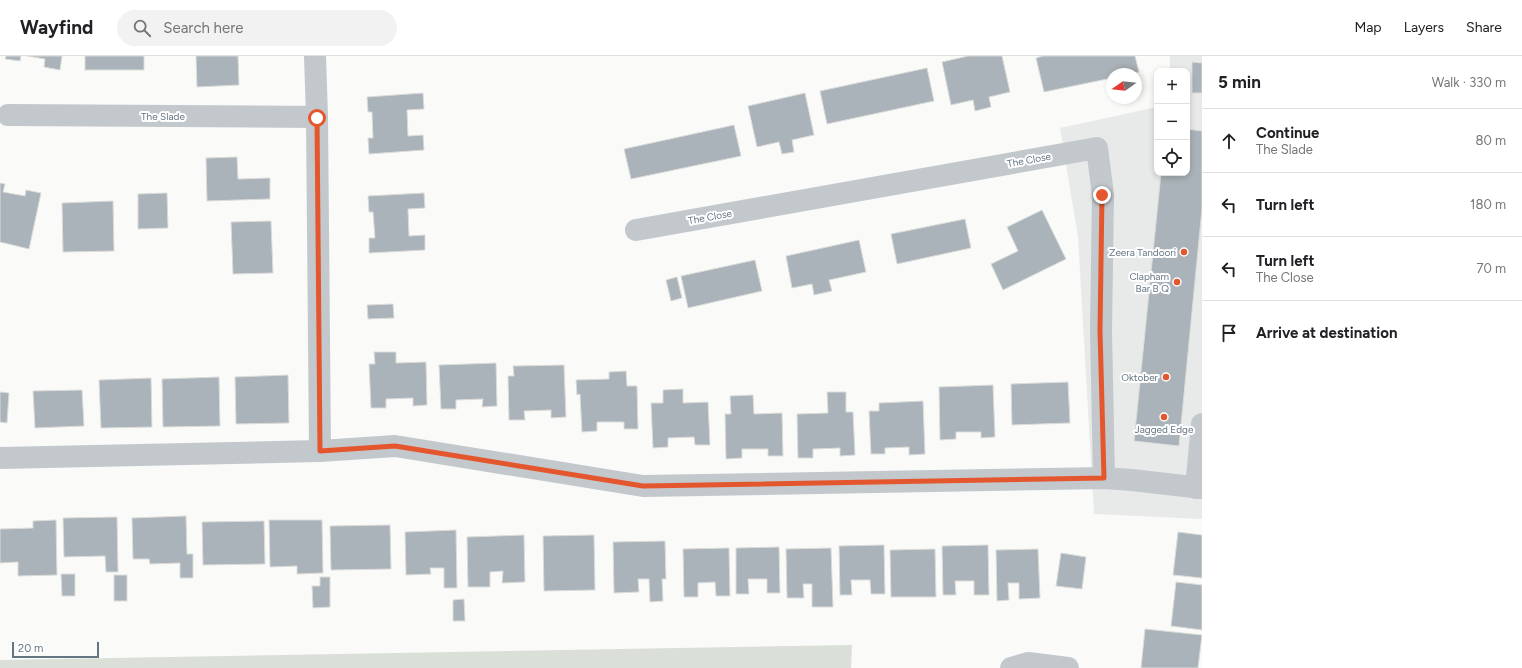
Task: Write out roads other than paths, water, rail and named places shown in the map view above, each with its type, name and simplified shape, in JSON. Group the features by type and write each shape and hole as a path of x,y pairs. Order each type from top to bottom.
{"street":[{"path":"315,56 317,118 320,451"},
{"name":"The Slade","path":"8,115 317,118"},
{"name":"The Close","path":"636,230 1097,148 1102,195 1100,331 1104,478"},
{"path":"0,458 320,451 395,446 643,486 1104,478 1199,488 1202,424"},
{"path":"1011,668 1028,663 1068,668"}],"place":[{"name":"Zeera Tandoori","path":"1184,252"},
{"name":"Clapham Bar B Q","path":"1177,282"},
{"name":"Oktober","path":"1166,377"},
{"name":"Jagged Edge","path":"1164,417"}]}
